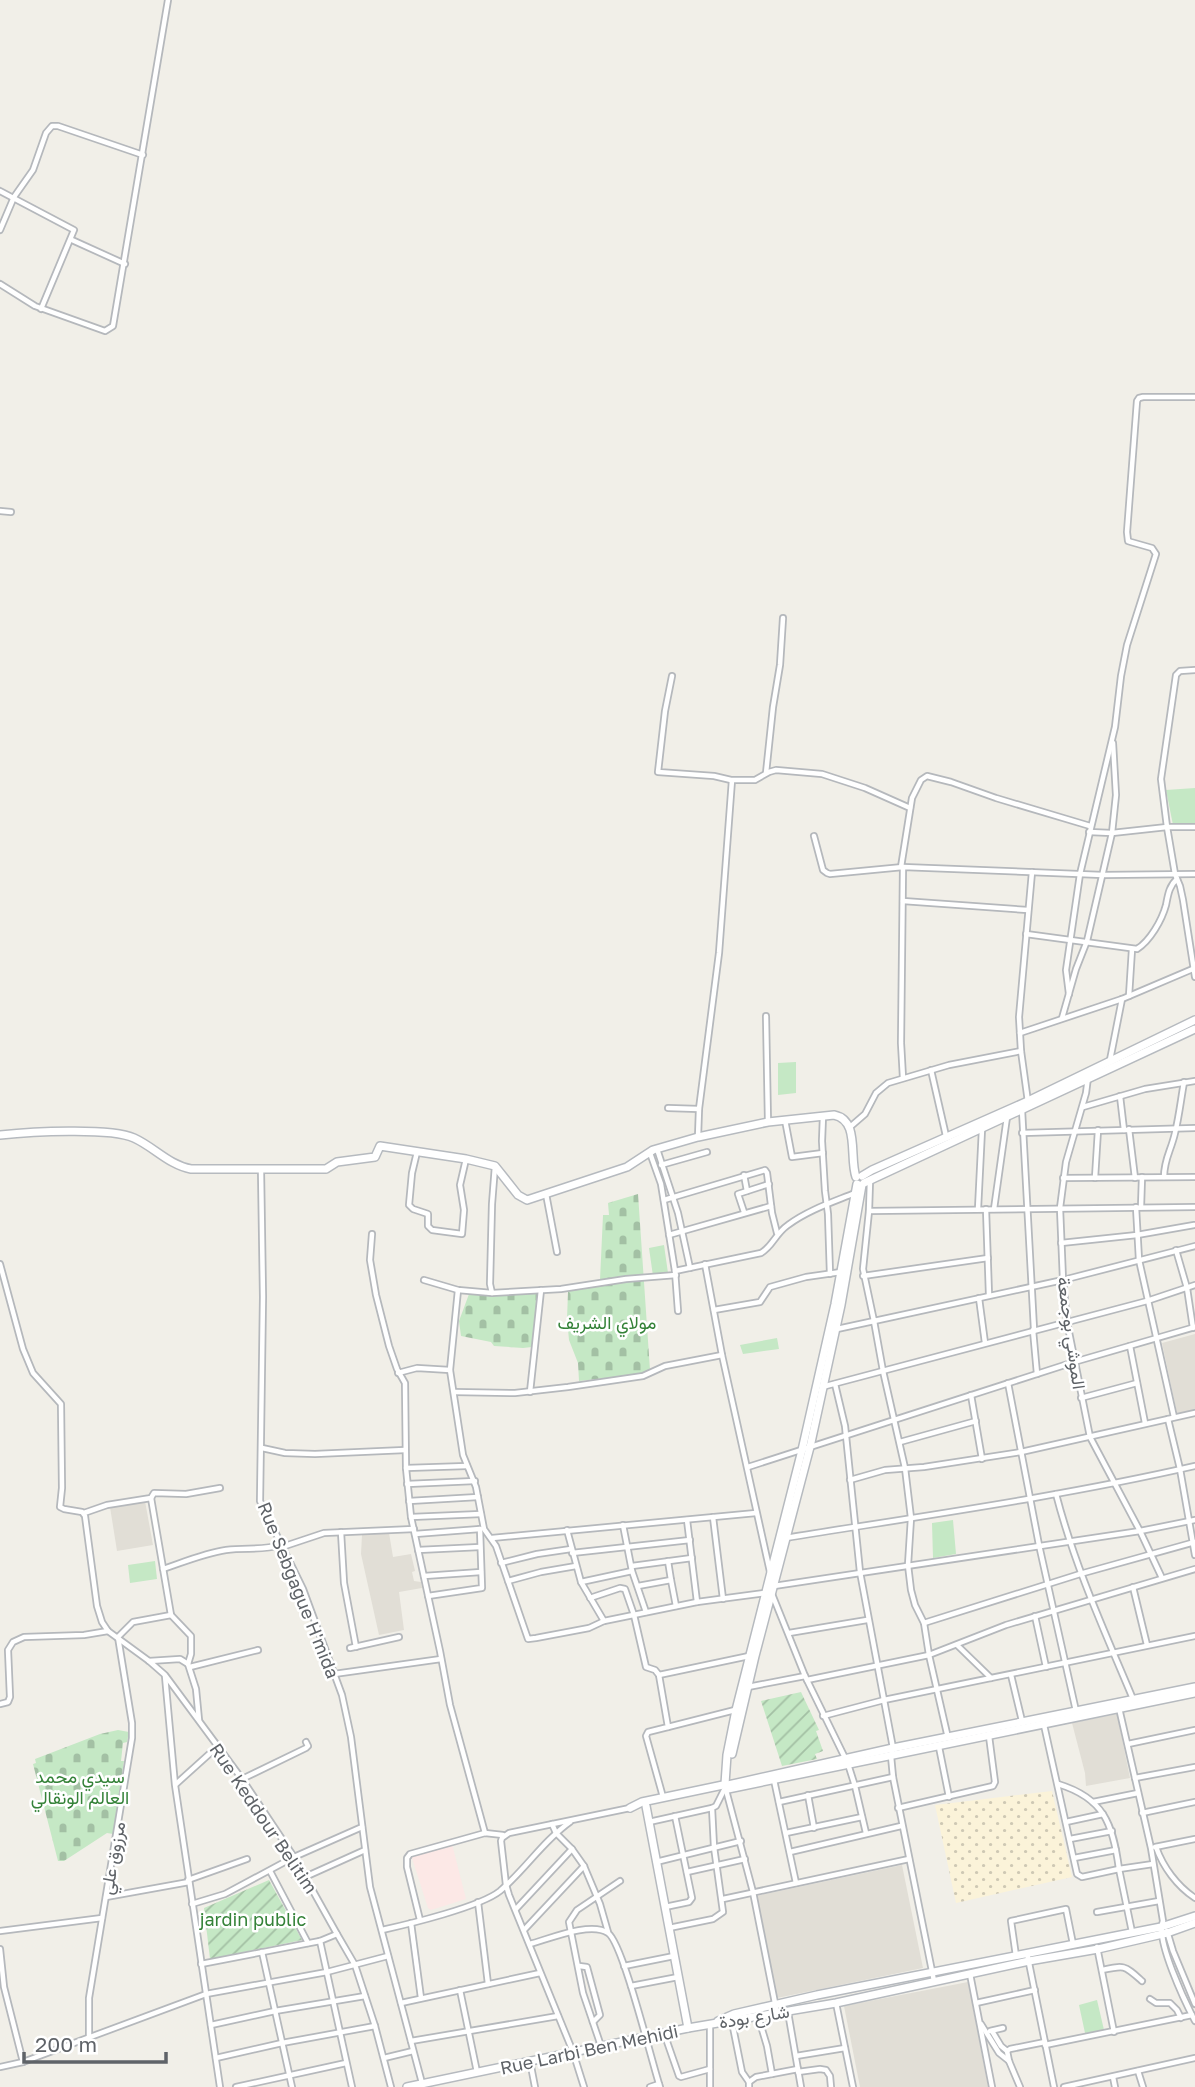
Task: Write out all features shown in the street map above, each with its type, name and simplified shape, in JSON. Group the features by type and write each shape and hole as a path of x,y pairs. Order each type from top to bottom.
{"street":[{"path":"0,284 41,309 105,331 110,329 116,320 168,0"},
{"path":"0,230 14,197 33,170 46,133 52,127 58,126 143,155"},
{"path":"0,191 71,227 75,232 41,309"},
{"path":"72,240 125,264"},
{"path":"1069,994 1066,970 1080,874 1113,736 1127,645 1156,554 1152,548 1128,541 1137,401 1143,397 1195,397"},
{"path":"0,511 11,512"},
{"path":"766,773 780,665 783,618"},
{"path":"1195,670 1179,671 1176,675 1161,779 1167,827 1183,900 1195,977"},
{"path":"672,676 664,711 658,772 732,780 755,780 776,770 822,775 865,788 910,808"},
{"path":"1062,1018 1087,941 1112,833 1116,795 1113,736"},
{"path":"903,1077 902,867 910,808 921,780 930,776 1090,829 1112,833 1195,827"},
{"path":"698,1137 719,953 732,780"},
{"path":"814,836 823,870 827,873 902,867 1103,875 1195,874"},
{"path":"1032,872 1020,1033 1026,1105 1023,1133 1037,1374"},
{"path":"1026,934 1132,949 1142,947 1163,913 1176,876"},
{"path":"903,901 1028,910"},
{"path":"1188,932 1195,930"},
{"path":"1129,996 1132,949"},
{"path":"1020,1033 1122,999 1194,969"},
{"path":"1110,1061 1122,999"},
{"path":"766,1016 768,1122"},
{"path":"1088,1076 1110,1061 1195,1020"},
{"path":"728,1764 836,1329 841,1272 861,1182 872,1170 946,1136 1026,1105 1195,1029"},
{"path":"850,1127 869,1109 879,1089 888,1083 931,1070 1021,1051"},
{"path":"931,1070 946,1136"},
{"name":"الموشي بوجمعة","path":"1088,1076 1063,1178 1060,1208 1068,1322 1090,1437 1162,1578"},
{"path":"1082,1107 1145,1089 1195,1081"},
{"path":"1164,1177 1165,1160 1177,1129 1184,1082"},
{"path":"1120,1096 1135,1178"},
{"path":"424,1280 458,1290 492,1293 561,1289 676,1273 705,1264 761,1253 768,1249 778,1233 789,1224 827,1205 861,1182 982,1128 1026,1105"},
{"path":"668,1108 699,1110"},
{"path":"823,1115 830,1273"},
{"path":"0,1135 108,1132 136,1138 183,1168 326,1169 337,1162 375,1157 380,1146 495,1166 524,1199 529,1199 627,1167 653,1151 698,1137 785,1119 823,1115 842,1118 850,1127 853,1166 861,1182 869,1212 863,1276 905,1468 911,1517 908,1565 912,1595 924,1623 948,1738"},
{"path":"994,1209 1007,1116"},
{"path":"785,1119 792,1157 823,1153"},
{"path":"978,1209 982,1128"},
{"path":"1023,1133 1195,1128"},
{"path":"1095,1178 1098,1130"},
{"path":"653,1151 673,1196 690,1268"},
{"path":"653,1151 676,1273 678,1311"},
{"path":"418,1152 412,1174 409,1205 428,1214 428,1226 432,1230 462,1234 464,1210 460,1185 466,1159"},
{"path":"661,1165 707,1152"},
{"path":"492,1293 490,1284 495,1166"},
{"name":"Rue Sebgague H'mida","path":"261,1170 261,1506 295,1570 342,1695 351,1737 370,1887 422,2084"},
{"path":"664,1199 765,1170 778,1233"},
{"path":"744,1175 747,1191"},
{"path":"1142,1177 1137,1235 1139,1260 1192,1521 1195,1555"},
{"path":"1063,1178 1195,1177"},
{"path":"806,1449 838,1305 861,1182"},
{"path":"744,1212 738,1194 769,1184"},
{"path":"546,1193 558,1252"},
{"path":"669,1235 771,1206"},
{"path":"869,1212 1195,1207"},
{"path":"986,1209 989,1295"},
{"path":"1061,1242 1137,1235 1194,1225"},
{"path":"372,1234 370,1260 374,1284 389,1346 398,1373 405,1383 405,1450 411,1517 450,1705 485,1833"},
{"path":"836,1329 1063,1280 1195,1246"},
{"path":"748,1467 1074,1362 1194,1328 1187,1288 1176,1250"},
{"path":"863,1276 988,1258"},
{"path":"0,1264 23,1349 33,1373 61,1404 60,1507 84,1513 107,1505 151,1499"},
{"path":"649,1822 716,1806 725,1788 727,1755 749,1656 770,1591 770,1574 705,1264"},
{"path":"714,1310 760,1302 770,1287 841,1272"},
{"path":"822,1388 1147,1301 1195,1285"},
{"path":"428,1596 482,1588 481,1514 475,1481 463,1455 450,1370 458,1290"},
{"path":"530,1392 541,1290"},
{"path":"979,1298 985,1343"},
{"path":"1130,1346 1145,1423"},
{"path":"454,1392 530,1392 643,1376 665,1366 723,1355"},
{"path":"398,1373 417,1368 450,1370"},
{"path":"1008,1383 1039,1545 1076,1711"},
{"path":"1081,1398 1137,1383"},
{"path":"835,1384 845,1426 860,1572 884,1700 901,1826 934,1977"},
{"path":"971,1395 982,1459"},
{"path":"850,1480 885,1470 1021,1452 1195,1413"},
{"path":"900,1442 976,1421"},
{"path":"262,1448 285,1453 315,1454 405,1450"},
{"path":"406,1468 467,1466"},
{"path":"784,1538 1030,1499 1195,1466"},
{"path":"407,1484 475,1481"},
{"path":"199,1721 196,1689 189,1665 191,1636 171,1615 151,1499 154,1493 186,1494 220,1489"},
{"path":"1056,1494 1080,1574 1133,1699"},
{"path":"409,1501 478,1497"},
{"path":"0,1704 8,1702 10,1697 8,1650 13,1642 24,1637 84,1635 108,1631 97,1606 84,1513"},
{"path":"491,1538 756,1513"},
{"path":"411,1517 481,1514"},
{"path":"713,1517 723,1599"},
{"path":"687,1520 697,1602"},
{"path":"163,1569 218,1551 281,1546 315,1535 482,1529 496,1546 528,1639 589,1628 604,1621 646,1612 770,1591 860,1572 1192,1521"},
{"path":"623,1525 632,1568 646,1612"},
{"path":"567,1530 581,1582 604,1621"},
{"path":"341,1532 344,1583 353,1647 399,1637"},
{"path":"770,1574 784,1538"},
{"path":"501,1563 544,1553 690,1541"},
{"path":"924,1623 1080,1574 1194,1542"},
{"path":"418,1550 480,1547"},
{"path":"581,1582 632,1568 692,1558"},
{"path":"668,1561 676,1606"},
{"path":"508,1581 576,1566"},
{"path":"747,1688 929,1655 1006,1625 1195,1569"},
{"path":"424,1576 481,1572"},
{"path":"638,1586 671,1580"},
{"path":"590,1598 622,1587 626,1590 646,1667 655,1670 659,1675 668,1727"},
{"path":"1133,1587 1147,1645"},
{"path":"770,1591 806,1678 846,1762 855,1786 866,1833"},
{"path":"118,1637 133,1622 171,1615"},
{"path":"1035,1616 1046,1667"},
{"path":"789,1633 867,1620"},
{"name":"Rue Keddour Belitim","path":"108,1631 165,1675 242,1779 294,1857 355,1965 391,2087"},
{"path":"823,1716 884,1700 1195,1636"},
{"name":"مرزوق علي","path":"89,2038 89,1998 133,1732 118,1637"},
{"path":"957,1644 992,1678"},
{"path":"149,1661 180,1659 189,1665 258,1650"},
{"path":"659,1675 749,1656"},
{"path":"334,1674 441,1659"},
{"path":"165,1675 175,1785 220,2087"},
{"path":"1011,1675 1023,1722"},
{"path":"892,1752 939,1747 1044,1724 1133,1699 1195,1687"},
{"path":"725,1788 1076,1711 1195,1693"},
{"path":"1119,1705 1142,1813 1153,1847 1174,1877 1195,1898"},
{"path":"663,1798 646,1736 649,1732 736,1710"},
{"path":"1044,1724 1077,1874 1080,1876 1153,1864"},
{"path":"1128,1744 1195,1730"},
{"path":"898,1808 989,1789 995,1785 989,1736"},
{"path":"242,1779 306,1748 306,1742"},
{"path":"175,1785 217,1747"},
{"path":"939,1747 949,1797"},
{"path":"629,1808 642,1802 774,1780 846,1762"},
{"path":"1135,1779 1195,1767"},
{"path":"779,1802 893,1777"},
{"path":"774,1780 796,1883"},
{"path":"1058,1784 1082,1793 1104,1814 1112,1831 1132,1933"},
{"path":"725,1788 753,1892 776,2009"},
{"path":"1093,1802 1138,1793"},
{"path":"420,1920 407,1867 407,1858 414,1852 485,1833 504,1835 646,1806 685,1795"},
{"path":"808,1795 814,1828"},
{"path":"1142,1813 1195,1802"},
{"path":"646,1806 688,2028"},
{"path":"669,1928 717,1917 724,1910 714,1847 712,1808"},
{"path":"1066,1822 1104,1814"},
{"path":"665,1907 691,1900 675,1816"},
{"path":"786,1833 862,1817"},
{"path":"382,1930 478,1902 495,1894 556,1833 575,1819"},
{"path":"552,1824 556,1833 584,1866 597,1896 608,1933 616,1944 659,2085 650,2087"},
{"path":"790,1852 901,1826"},
{"path":"192,1904 225,1894 294,1857 362,1827"},
{"path":"1070,1839 1112,1831"},
{"path":"504,1835 500,1844 506,1885 573,2052 584,2087"},
{"path":"1153,1847 1195,1839"},
{"path":"656,1862 741,1841"},
{"path":"1007,2052 1010,2049 1194,2017 1166,1953 1153,1847"},
{"path":"516,1909 572,1849"},
{"path":"305,1877 365,1850"},
{"path":"1074,1858 1116,1850"},
{"path":"106,1897 188,1881 247,1859"},
{"path":"687,1872 745,1859"},
{"path":"723,1899 909,1859"},
{"path":"524,1930 584,1866"},
{"path":"270,1871 308,1943"},
{"path":"601,2047 579,1973 569,1926 577,1910 620,1881"},
{"path":"1097,1912 1159,1901"},
{"path":"478,1902 488,1984"},
{"path":"1016,1956 1011,1921 1053,1911 1067,1910 1073,1944"},
{"path":"1164,1928 1195,1916"},
{"path":"0,1931 102,1918"},
{"path":"411,1923 421,1998"},
{"path":"1164,1928 1195,1923"},
{"path":"1164,1928 1195,2004"},
{"name":"شارع بودة","path":"710,2024 734,2014 776,2009 934,1977 970,1973 1073,1944 1164,1928"},
{"name":"شارع بودة","path":"710,2024 732,2022 776,2009 788,2011 836,2003 1016,1956 1098,1949 1164,1928"},
{"path":"530,1944 570,1932 595,1929 608,1933"},
{"path":"201,1964 320,1941 337,1934"},
{"path":"1096,1939 1114,2032"},
{"path":"320,1941 352,2087"},
{"path":"0,1949 2,1988 23,2062"},
{"path":"262,1952 292,2087"},
{"path":"0,2067 23,2062 206,1994 327,1972 388,1956"},
{"path":"624,1966 674,1956"},
{"path":"1028,1957 1054,2087"},
{"path":"579,1966 588,1968 600,2015 593,2022"},
{"path":"1102,1970 1121,1966 1142,1982"},
{"path":"401,2003 540,1973"},
{"path":"970,1973 992,2087"},
{"path":"631,1986 678,1976"},
{"path":"460,1990 477,2072"},
{"path":"976,2003 1035,1990"},
{"path":"211,2025 365,1996"},
{"path":"1150,1999 1156,2003 1170,2003 1181,2018"},
{"path":"836,2003 853,2087"},
{"path":"588,2007 597,2004"},
{"path":"788,2011 800,2087"},
{"path":"411,2041 558,2016"},
{"path":"758,2016 772,2074"},
{"path":"978,2021 1007,2052 1020,2087"},
{"path":"732,2022 742,2072 749,2085 756,2077 820,2069 826,2070 830,2076 831,2087"},
{"path":"710,2024 710,2087"},
{"name":"Rue Larbi Ben Mehidi","path":"407,2087 434,2084 477,2072 710,2024"},
{"path":"216,2058 375,2026"},
{"path":"989,2032 1003,2028"},
{"path":"989,2032 999,2053 1009,2061"},
{"path":"664,2034 679,2076 710,2069"},
{"path":"796,2056 845,2048"},
{"path":"384,2059 413,2051"},
{"path":"1063,2087 1195,2057"},
{"path":"530,2061 535,2087"},
{"path":"236,2087 346,2063"},
{"path":"1138,2071 1143,2087"},
{"path":"1113,2077 1115,2087"}],"shaded area":[{"path":"1195,1334 1195,1410 1177,1413 1162,1343"},
{"path":"145,1501 153,1545 117,1551 110,1507"},
{"path":"389,1533 393,1557 411,1554 414,1581 421,1582 422,1588 399,1592 404,1630 379,1635 361,1554 362,1535"},
{"path":"1117,1714 1130,1778 1086,1786 1072,1723"},
{"path":"452,1844 466,1899 431,1910 428,1908 412,1858 415,1852"},
{"path":"902,1865 923,1968 777,1998 756,1896"},
{"path":"968,1982 988,2087 860,2087 844,2006"}],"green space":[{"path":"1195,788 1195,825 1173,825 1166,790"},
{"path":"796,1062 796,1093 778,1095 778,1063"},
{"name":"مولاي الشريف","path":"638,1194 650,1370 643,1374 579,1381 578,1363 569,1340 568,1292 608,1280 600,1280 603,1215 609,1215 608,1203"},
{"path":"664,1245 668,1273 653,1276 649,1248"},
{"path":"531,1291 538,1293 540,1297 532,1347 494,1346 491,1342 461,1336 459,1321 469,1294"},
{"path":"777,1338 779,1349 743,1354 740,1345"},
{"path":"953,1520 956,1554 933,1558 932,1523"},
{"path":"155,1561 157,1579 130,1583 128,1565"},
{"path":"801,1692 819,1730 816,1731 823,1751 815,1754 817,1759 782,1766 761,1701"},
{"name":"سيدي محمد العالم الونقالي","path":"118,1730 129,1732 127,1742 123,1743 121,1761 124,1761 113,1834 107,1833 64,1861 58,1861 33,1764 36,1763 35,1759 100,1734"},
{"name":"jardin public","path":"269,1880 302,1940 210,1959 204,1908"},
{"path":"1097,2000 1104,2030 1085,2033 1079,2005"}],"sand":[{"path":"1052,1791 1072,1877 956,1903 935,1805"}]}
